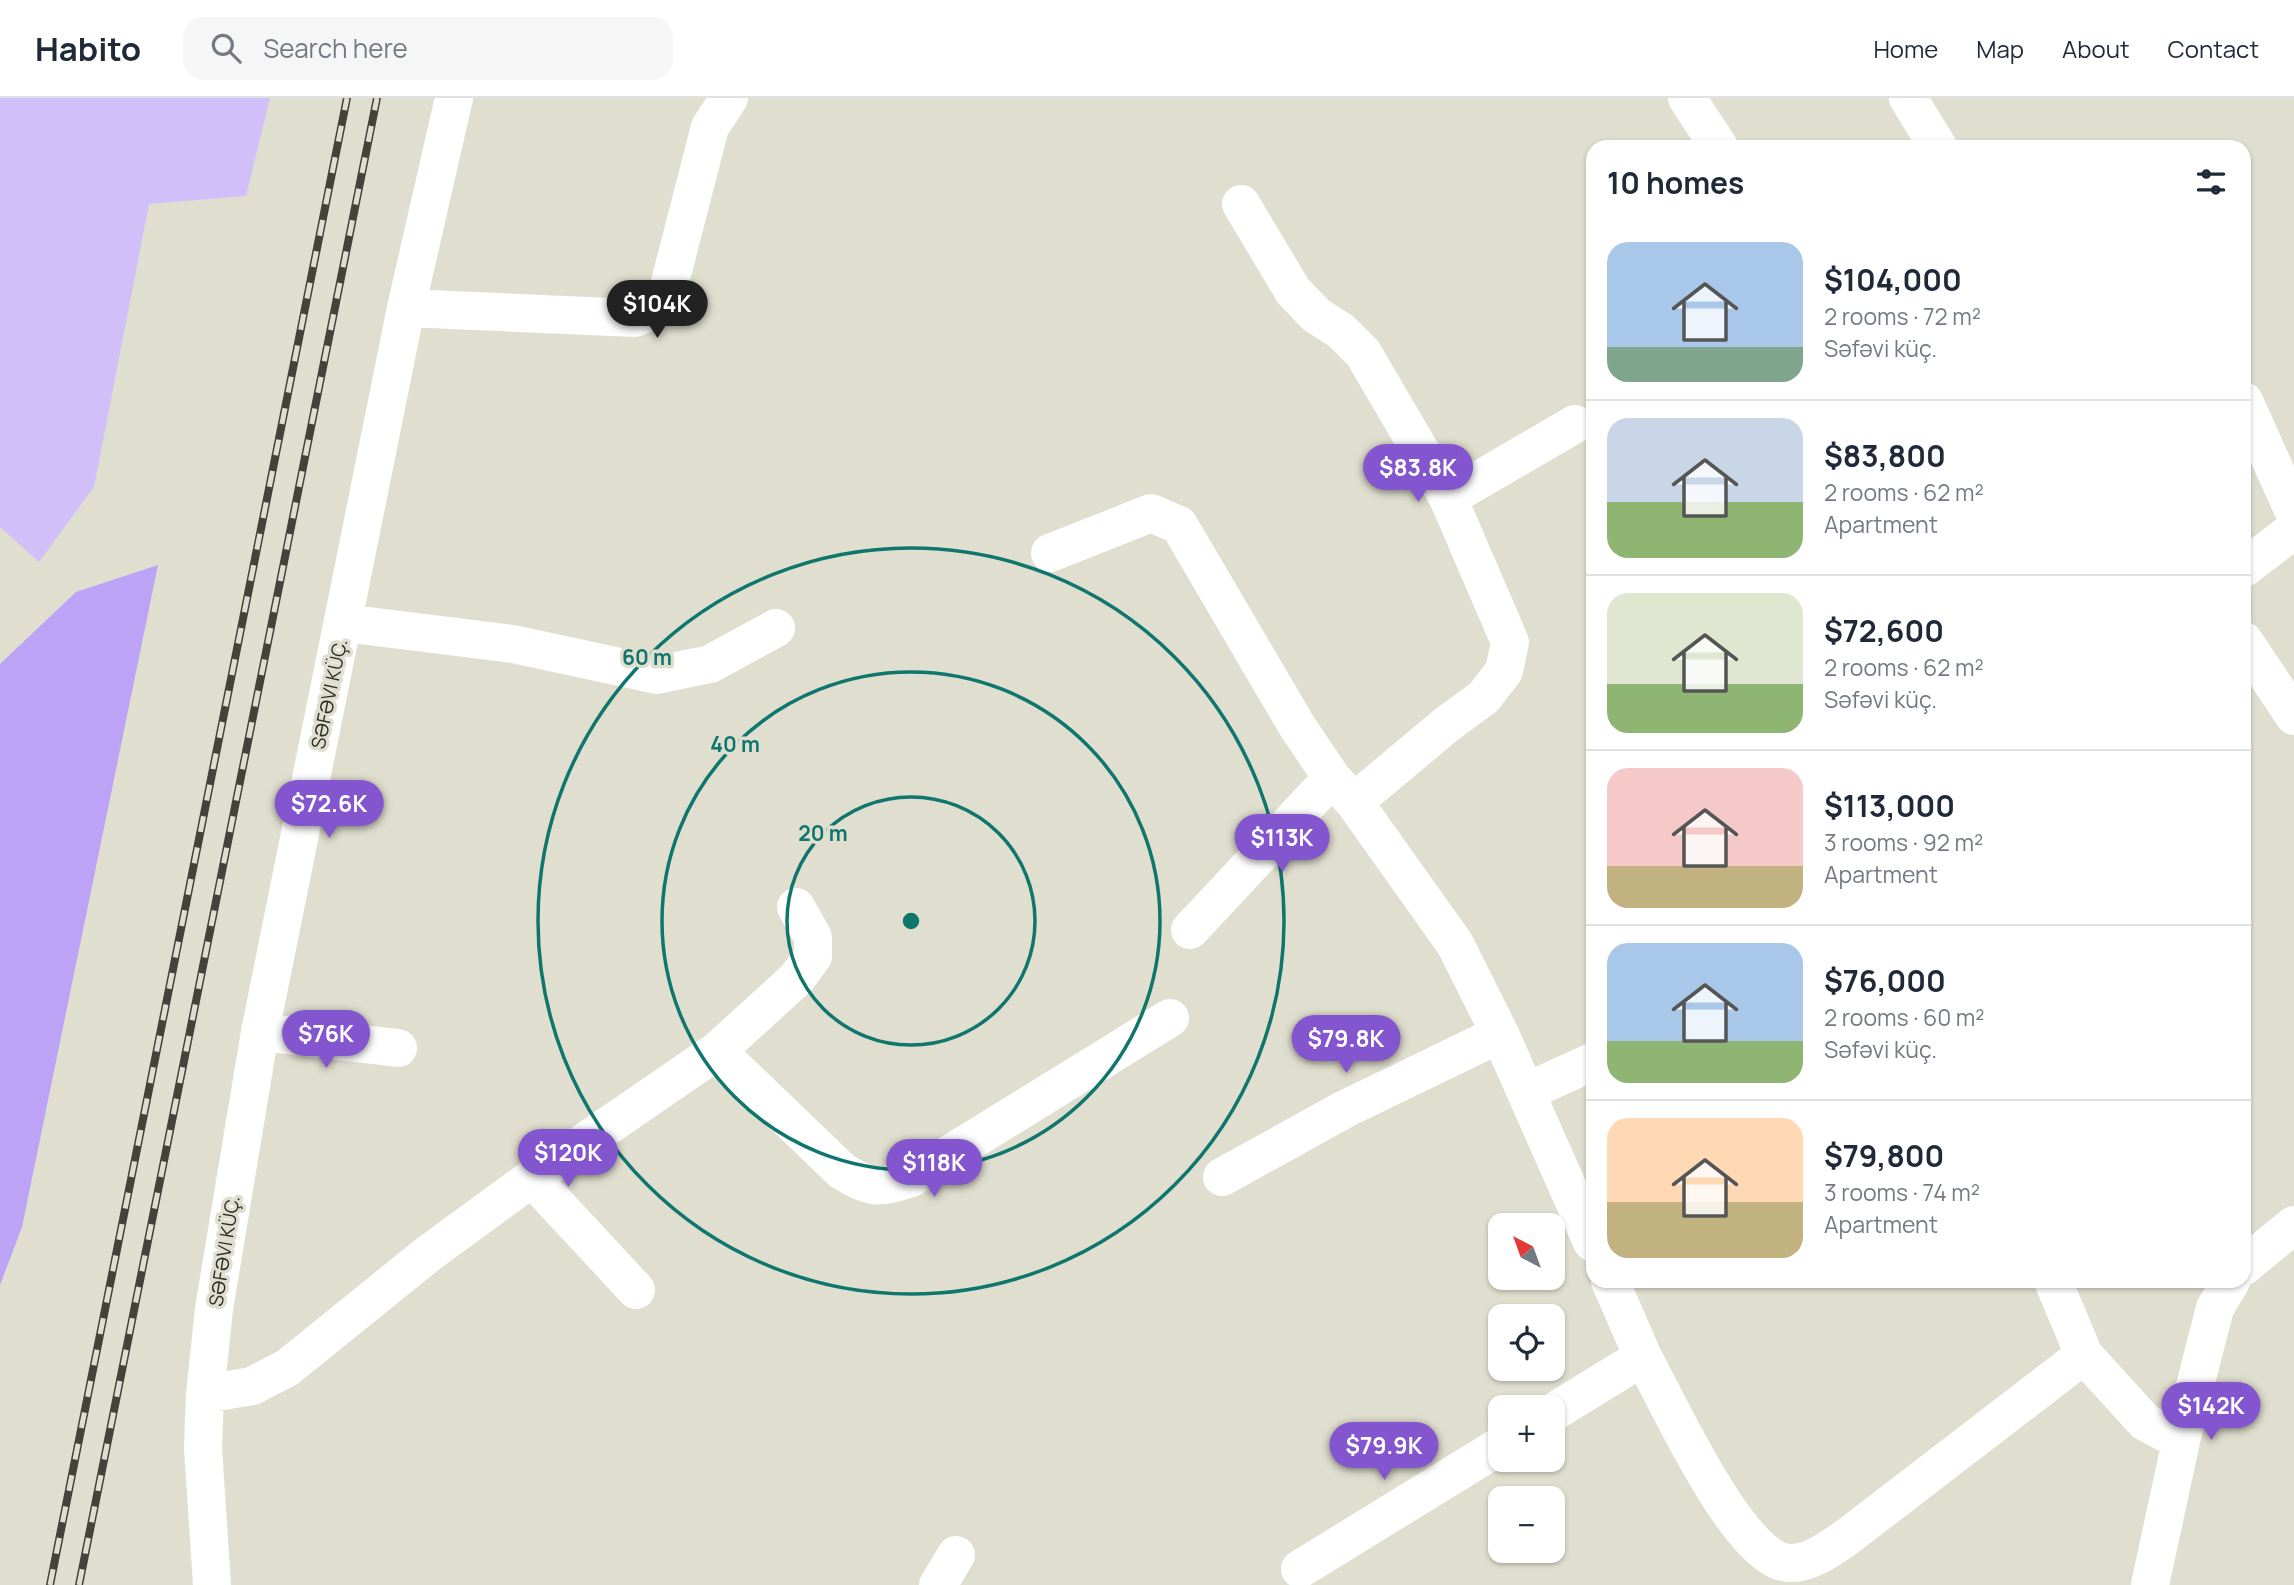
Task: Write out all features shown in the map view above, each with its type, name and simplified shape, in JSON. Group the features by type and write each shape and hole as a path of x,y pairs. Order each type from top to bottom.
{"street":[{"name":"SƏFƏVI KÜÇ.","path":"212,1585 203,1448 205,1394 214,1309 260,1032 406,308 454,98"},
{"path":"406,308 635,318 659,306 669,286 710,127 729,98"},
{"path":"1687,98 1714,140"},
{"path":"1908,98 1934,140"},
{"path":"1190,930 1343,790 1446,725 1484,697 1504,671 1510,642 1448,498 1363,353 1341,331 1316,315 1293,291 1241,204"},
{"path":"2251,417 2294,512"},
{"path":"1448,498 1575,424"},
{"path":"1050,553 1151,513 1179,525 1297,726 1455,944 1500,1034 1586,1228"},
{"path":"2251,563 2294,530"},
{"path":"344,623 513,644 657,675 710,664 776,628"},
{"path":"2251,652 2294,716"},
{"path":"205,1394 252,1386 287,1368 428,1254 532,1178 717,1051 797,978 813,956 813,937 796,907"},
{"path":"717,1051 842,1171 866,1185 888,1186 911,1178 1170,1018"},
{"path":"260,1032 398,1048"},
{"path":"1222,1177 1345,1109 1500,1034"},
{"path":"1526,1092 1586,1065"},
{"path":"532,1178 636,1290"},
{"path":"2251,1260 2294,1225"},
{"path":"1613,1288 1643,1357 1714,1489 1738,1525 1763,1553 1789,1563 1814,1558 1847,1537 2084,1355"},
{"path":"2056,1288 2084,1355 2145,1422 2181,1441"},
{"path":"2150,1585 2181,1441 2215,1308 2227,1288"},
{"path":"1565,1405 1643,1357"},
{"path":"1300,1569 1488,1453"}],"shaded area":[{"path":"0,98 270,98 246,196 149,204 94,487 39,562 0,527"},
{"path":"158,565 22,1227 0,1285 0,664 76,592"}],"railway":[{"path":"50,1585 347,98"},
{"path":"79,1585 377,98"}]}
